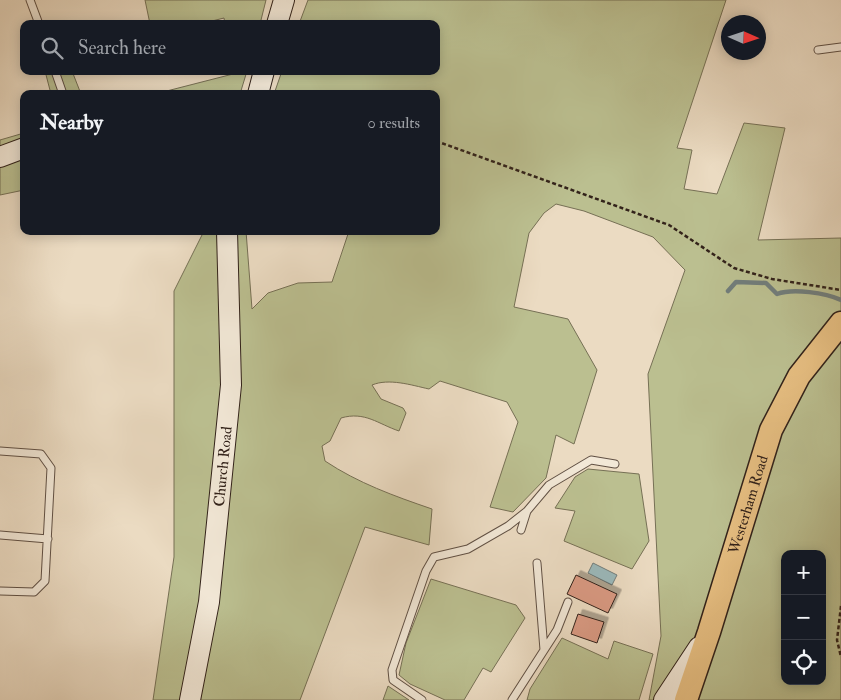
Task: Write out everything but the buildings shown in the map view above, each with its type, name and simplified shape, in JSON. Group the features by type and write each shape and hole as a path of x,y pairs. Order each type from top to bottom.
{"main road":[{"name":"Westerham Road","path":"686,700 772,430 800,376 841,323"}],"street":[{"path":"278,20 284,0"},
{"path":"259,90 263,75"},
{"path":"0,157 20,150"},
{"name":"Church Road","path":"190,700 209,602 231,385 227,235"},
{"path":"664,700 709,632"}],"lane":[{"path":"30,0 38,20"},
{"path":"818,50 841,46"},
{"path":"56,75 62,90"},
{"path":"0,451 41,454 50,468 45,580 34,592 0,591"},
{"path":"422,700 392,680 392,670 426,571 434,557 468,549 508,526 527,512 549,485 591,460 615,464"},
{"path":"521,530 527,512"},
{"path":"0,535 48,539"},
{"path":"537,563 544,650"},
{"path":"512,700 558,630 568,602"}],"path":[{"path":"440,142 669,225 734,268 772,279 841,290"},
{"path":"841,606 837,640 841,657"}],"green space":[{"path":"145,0 266,0 261,20 224,20 224,18 216,20 149,20"},
{"path":"308,0 726,0 677,148 692,150 684,189 717,194 744,123 785,128 758,240 841,238 841,700 649,700 661,636 648,374 685,270 653,237 584,211 556,204 544,213 529,233 514,307 568,319 597,370 574,444 556,435 546,478 513,512 490,507 518,422 507,402 440,381 429,389 393,382 372,385 381,399 403,408 406,413 399,431 364,417 350,416 341,418 330,441 322,446 325,461 363,482 432,509 429,545 365,527 300,700 153,700 174,557 174,291 202,235 246,235 252,309 268,293 298,283 332,282 348,235 440,235 440,90 275,90 281,75 440,75 440,20 300,20"},
{"path":"46,75 74,75 79,90 50,90"},
{"path":"229,75 246,75 241,90 171,90"},
{"path":"20,134 20,191 0,195 0,140"},
{"path":"588,469 639,474 649,541 632,569 564,541 575,511 555,508 575,477"},
{"path":"431,579 516,605 525,618 491,672 483,668 464,700 445,700 410,684 399,675 406,643"},
{"path":"562,638 608,659 614,641 653,654 639,700 527,700 530,689"},
{"path":"388,686 409,700 383,700"}],"water":[{"path":"593,563 617,575 612,585 588,573"}],"waterway":[{"path":"728,291 736,282 766,283 777,294 792,291 809,292 841,300"}]}
